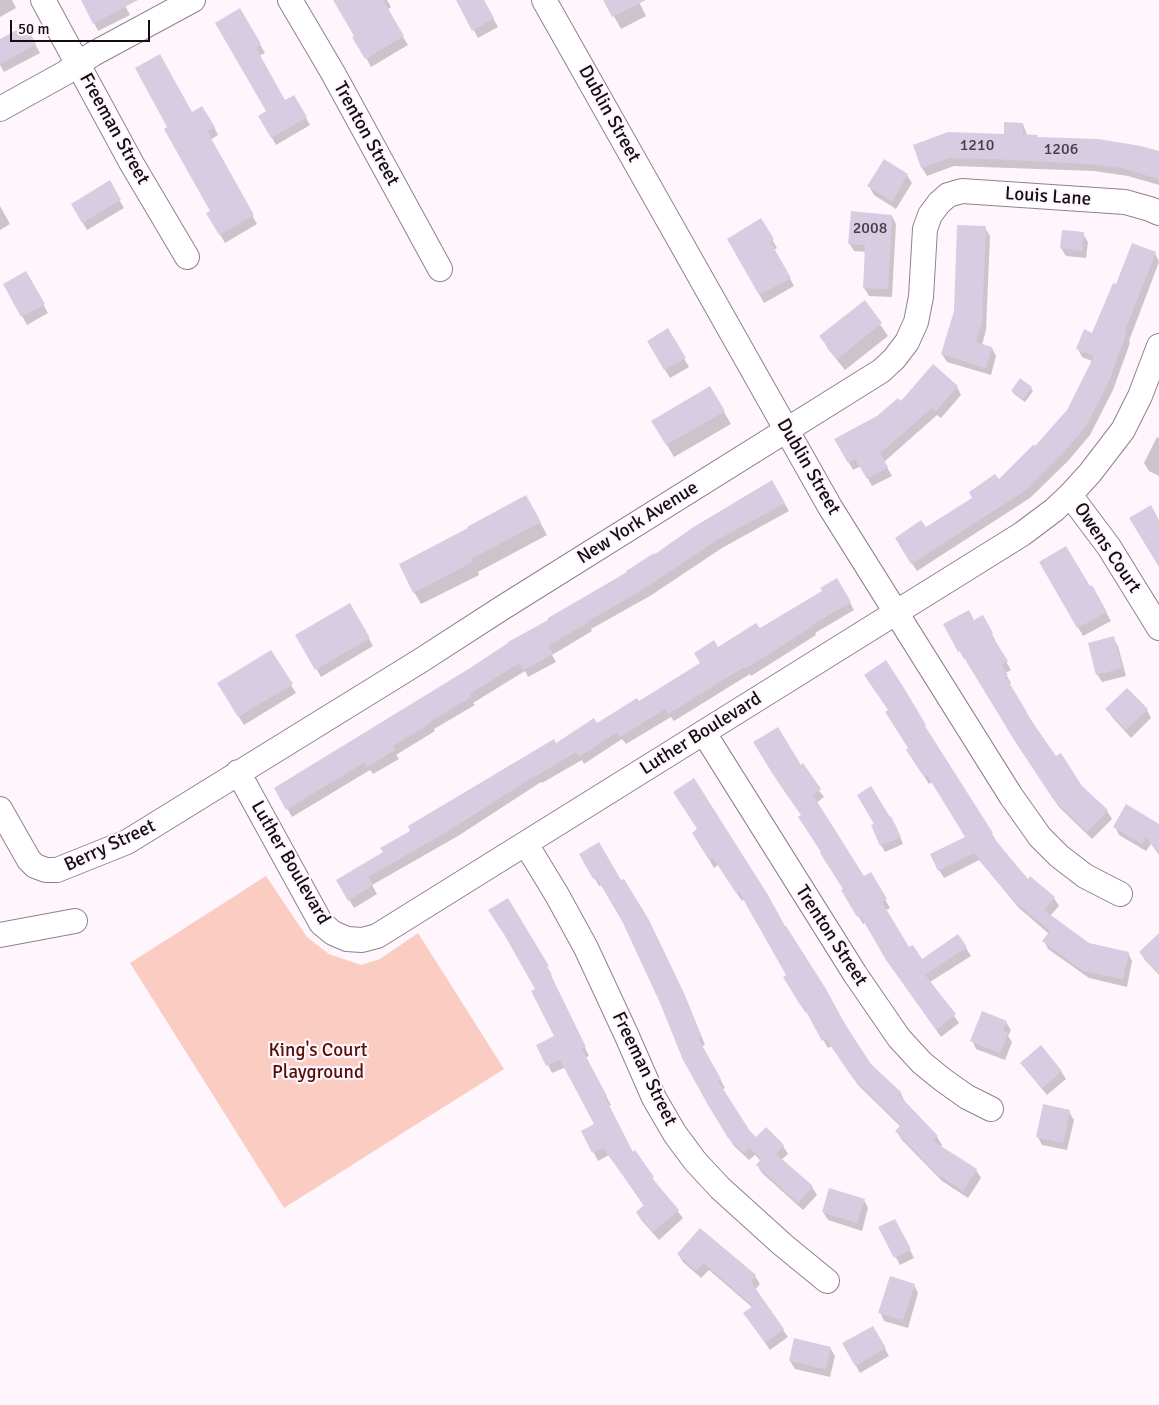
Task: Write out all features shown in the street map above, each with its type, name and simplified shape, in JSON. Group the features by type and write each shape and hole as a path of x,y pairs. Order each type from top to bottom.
{"street":[{"name":"Freeman Street","path":"43,0 132,164 187,257"},
{"path":"0,109 93,54 193,0"},
{"name":"Trenton Street","path":"290,0 334,73 440,268"},
{"name":"Dublin Street","path":"544,0 830,507 1010,796 1040,837 1059,856 1085,876 1120,894"},
{"name":"Louis Lane","path":"939,203 948,195 962,191 1125,202 1159,213"},
{"name":"New York Avenue","path":"238,772 338,712 881,371 894,359 907,342 916,322 921,297 925,229 930,215 939,203"},
{"name":"Luther Boulevard","path":"238,772 321,923 333,933 347,939 362,940 377,936 1022,534 1054,510 1090,474 1123,430 1140,396 1159,346"},
{"name":"Owens Court","path":"1070,494 1109,548 1159,628"},
{"name":"Trenton Street","path":"704,733 855,974 899,1038 922,1063 943,1080 967,1097 991,1109"},
{"name":"Berry Street","path":"0,809 29,860 35,866 46,870 57,870 127,842 146,832 238,772"},
{"name":"Freeman Street","path":"526,844 586,948 654,1098 675,1134 695,1161 720,1188 783,1245 827,1281"},
{"path":"0,935 75,921"}],"green space":[{"name":"King's Court Playground","path":"266,876 307,937 329,954 361,965 380,959 418,933 504,1069 284,1208 130,963"}],"building":[{"path":"81,0 138,0 93,24"},
{"path":"333,0 383,0 404,36 365,59"},
{"path":"456,0 484,0 494,18 472,31"},
{"path":"603,0 646,0 612,17"},
{"path":"240,8 261,44 256,48 285,100 294,95 307,117 271,138 258,116 266,111 215,23"},
{"path":"26,25 36,44 0,64 0,39"},
{"path":"160,54 192,112 202,106 215,127 207,131 254,215 219,235 206,213 210,211 164,129 167,127 135,68"},
{"path":"1004,122 1023,123 1023,134 1038,135 1037,137 1098,139 1159,151 1159,179 1122,168 1089,164 993,159 949,158 921,168 913,145 948,132 1004,134"},
{"path":"884,159 908,174 892,201 867,186"},
{"path":"110,180 121,200 82,223 71,204"},
{"path":"851,211 892,215 888,289 863,288 865,245 848,244"},
{"path":"761,218 774,239 770,241 791,278 759,295 727,239"},
{"path":"957,225 986,226 982,321 976,342 992,347 986,368 941,354 954,311"},
{"path":"1062,230 1084,232 1082,251 1060,248"},
{"path":"1132,243 1156,252 1124,333 1126,334 1109,381 1086,426 1064,452 1026,490 911,564 895,538 921,520 926,527 972,498 969,492 995,474 999,479 1034,444 1035,446 1067,410 1094,356 1076,349 1084,329 1092,333 1113,283 1116,284"},
{"path":"26,271 45,304 21,317 3,284"},
{"path":"865,300 882,323 837,359 819,336"},
{"path":"668,328 686,358 664,370 647,341"},
{"path":"933,364 958,386 936,411 932,408 880,453 888,467 867,479 855,459 848,463 834,439 877,416 898,398 901,401"},
{"path":"1020,378 1032,387 1023,399 1011,391"},
{"path":"710,386 725,411 666,445 651,421"},
{"path":"772,480 785,503 717,540 645,588 548,646 553,654 523,670 519,663 470,694 471,697 393,746 395,750 367,767 365,762 286,810 274,788 470,668 508,642 627,572 692,528"},
{"path":"526,495 541,522 471,559 473,562 413,593 399,564"},
{"path":"1151,505 1159,520 1159,567 1129,518"},
{"path":"1066,546 1090,586 1092,585 1107,612 1077,628 1039,562"},
{"path":"837,578 851,602 745,669 744,667 668,714 665,709 620,737 617,732 579,757 576,752 536,775 453,828 368,877 373,885 348,901 336,880 383,852 380,848 410,831 408,826 554,739 556,743 594,718 597,723 637,698 639,701 700,663 694,653 714,640 718,647 756,623 760,628 822,591 820,588"},
{"path":"350,603 370,638 315,670 295,635"},
{"path":"969,610 974,620 983,615 993,633 991,634 1008,661 1002,665 1008,675 1005,676 1026,713 1056,756 1061,753 1082,786 1108,810 1087,832 1053,799 1011,735 960,651 958,652 943,624"},
{"path":"1114,636 1122,668 1096,675 1088,643"},
{"path":"271,650 293,684 238,717 217,683"},
{"path":"886,660 925,726 993,833 991,835 1028,879 1030,876 1055,897 1044,910 1089,943 1129,952 1123,979 1083,971 1042,941 1050,931 1013,900 974,853 938,871 930,854 965,837 927,775 924,777 906,750 908,748 885,712 888,710 864,675"},
{"path":"1127,688 1148,709 1126,730 1105,709"},
{"path":"778,727 801,765 803,763 821,789 813,795 864,876 871,872 887,899 882,902 909,947 913,945 922,959 958,934 967,947 925,975 956,1014 936,1030 886,960 860,915 857,917 841,890 843,889 798,817 801,815 753,742"},
{"path":"694,778 871,1064 902,1093 899,1095 938,1136 933,1141 977,1169 963,1191 936,1173 895,1131 901,1125 852,1077 826,1039 822,1041 802,1004 800,1005 783,977 786,975 739,892 736,893 713,858 709,860 692,833 697,829 673,792"},
{"path":"871,786 891,816 901,837 880,846 871,825 874,824 857,795"},
{"path":"1126,804 1159,824 1159,854 1146,837 1142,844 1113,827"},
{"path":"599,842 621,880 624,879 649,920 684,993 701,1037 698,1038 721,1079 718,1081 750,1131 756,1137 766,1127 784,1145 776,1154 813,1186 798,1203 756,1165 761,1159 750,1148 744,1153 728,1138 683,1060 660,1003 622,921 596,877 593,879 579,854"},
{"path":"508,898 549,966 547,967 586,1047 582,1049 607,1096 605,1097 633,1152 635,1150 654,1177 652,1178 679,1210 653,1232 636,1212 644,1205 603,1148 592,1153 581,1131 594,1124 560,1060 546,1066 536,1045 554,1036 531,991 535,989 488,910"},
{"path":"1159,933 1159,974 1139,952"},
{"path":"982,1011 1007,1021 1003,1031 1008,1033 1000,1053 970,1041"},
{"path":"1041,1045 1062,1071 1042,1088 1020,1063"},
{"path":"1043,1104 1070,1110 1063,1143 1036,1137"},
{"path":"829,1188 865,1199 857,1223 822,1212"},
{"path":"895,1219 911,1249 894,1258 878,1227"},
{"path":"700,1228 756,1275 751,1282 784,1329 765,1343 743,1313 753,1306 704,1263 696,1271 677,1254"},
{"path":"890,1276 915,1284 903,1320 878,1313"},
{"path":"873,1326 886,1348 855,1366 842,1343"},
{"path":"794,1338 831,1347 826,1369 789,1361"}]}
